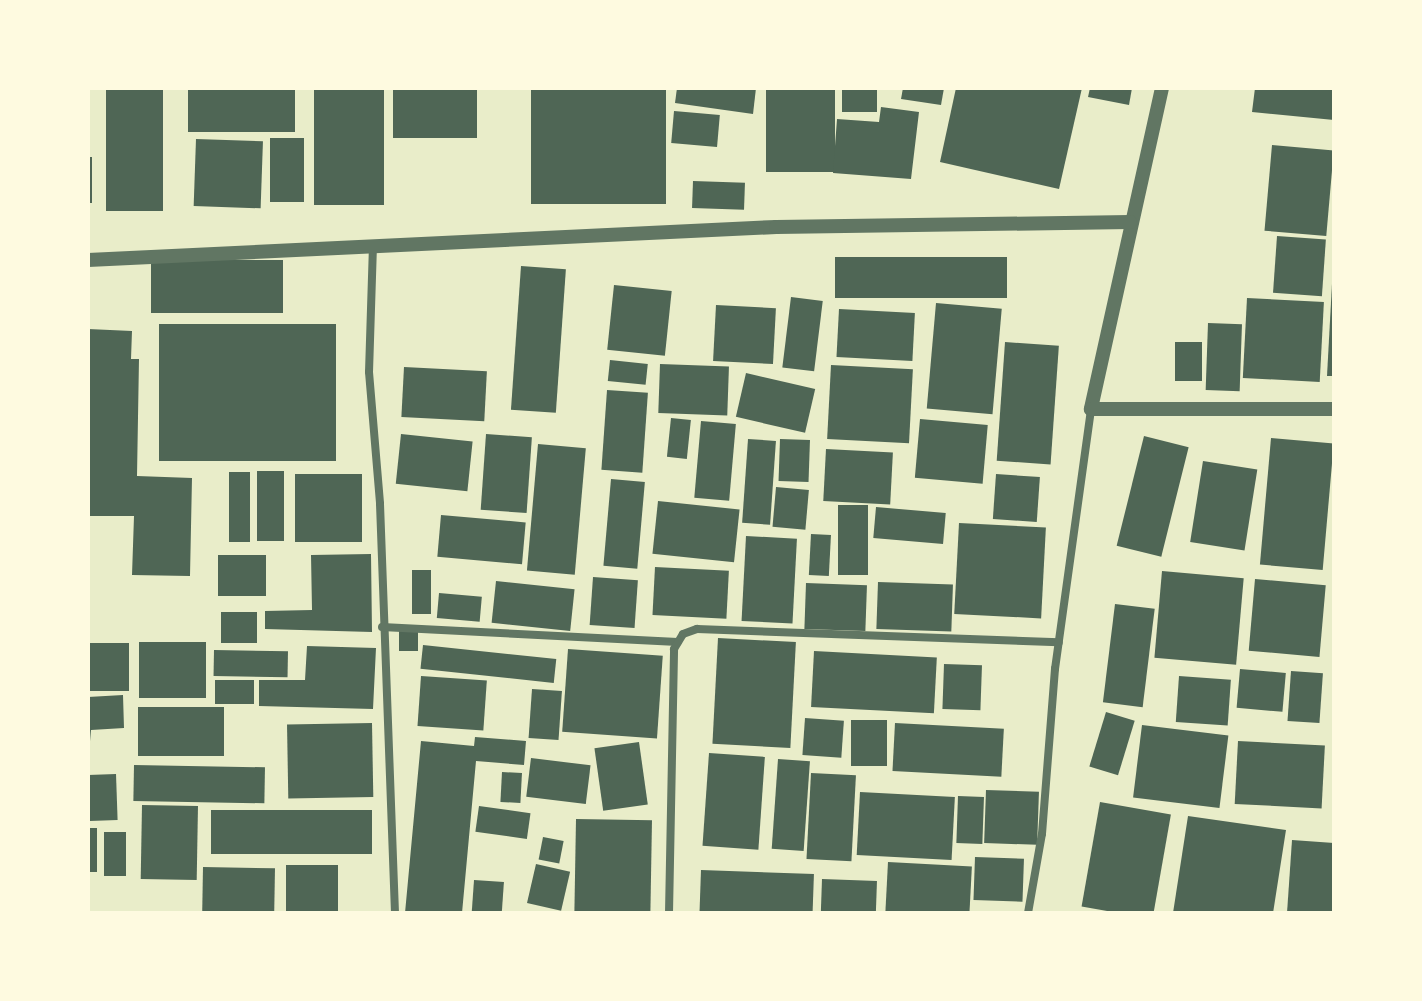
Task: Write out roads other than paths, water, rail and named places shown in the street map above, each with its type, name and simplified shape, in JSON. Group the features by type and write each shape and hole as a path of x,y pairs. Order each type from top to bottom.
{"street":[{"path":"1028,913 1042,834 1059,642 1091,409 1162,88"},
{"path":"88,260 776,227 1130,222"},
{"path":"373,245 369,372 395,913"},
{"path":"1091,409 1334,409"},
{"path":"382,627 678,642"},
{"path":"669,913 674,649 678,642 697,629 1059,642"}]}
